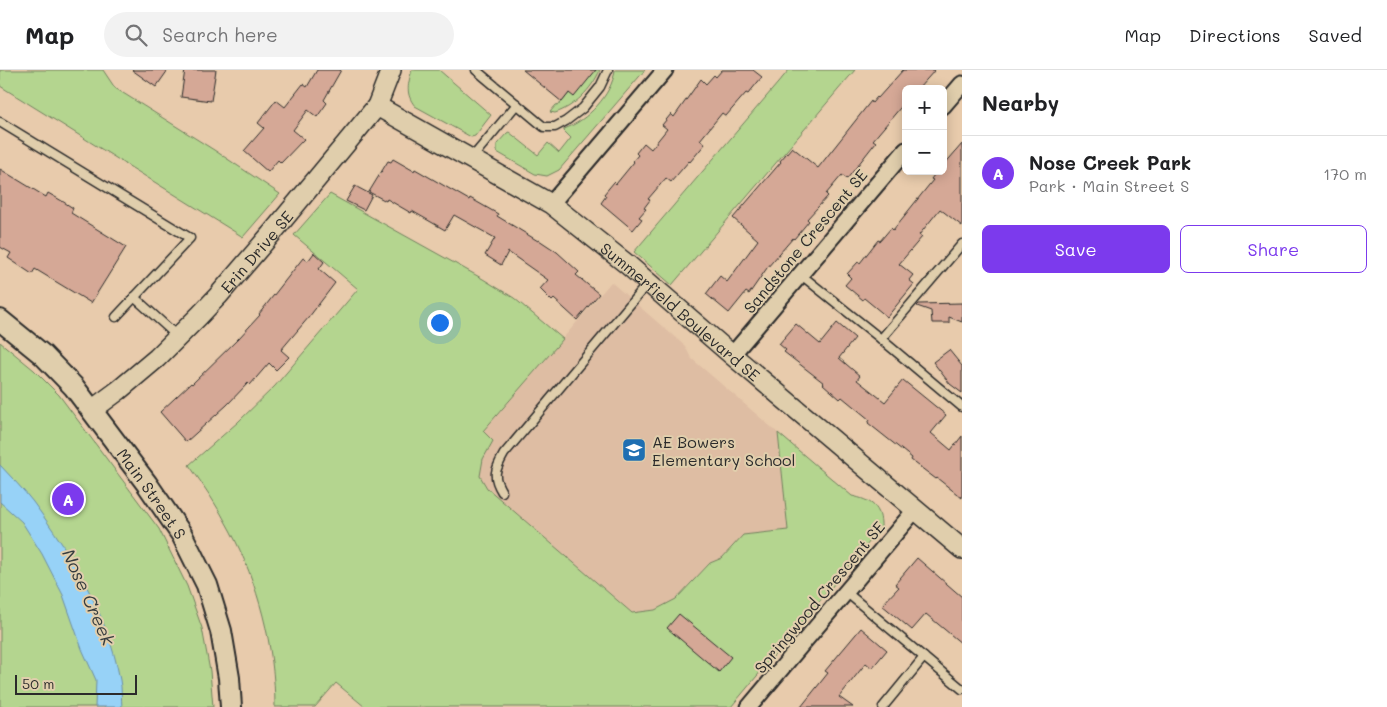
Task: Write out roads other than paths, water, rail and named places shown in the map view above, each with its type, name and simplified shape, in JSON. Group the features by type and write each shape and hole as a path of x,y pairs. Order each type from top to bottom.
{"main road":[{"name":"Main Street S","path":"0,320 43,355 74,387 178,528 207,585 221,631 229,678 231,707"}],"street":[{"name":"Erin Drive SE","path":"92,410 119,390 178,337 236,275 377,106 391,70"},
{"path":"551,204 665,70"},
{"path":"947,101 962,84"},
{"name":"Summerfield Boulevard SE","path":"377,106 551,204 648,283 962,549"},
{"name":"Sandstone Crescent SE","path":"732,355 902,155"},
{"name":"Springwood Crescent SE","path":"749,707 915,510"}],"lane":[{"path":"476,70 544,127 555,127 583,108 600,88 608,70"},
{"path":"471,159 517,104"},
{"path":"0,122 190,238 116,317"},
{"path":"881,339 962,244"},
{"path":"800,274 962,407"},
{"path":"502,492 496,482 495,473 504,454 648,283"},
{"path":"134,297 178,337"},
{"path":"846,592 962,689"},
{"path":"883,707 924,657"}],"water":[{"name":"Nose Creek","path":"0,465 29,497 47,522 87,586 107,632 114,656 121,683 122,707 95,707 96,680 82,649 63,595 42,554 22,522 0,502"}],"place":[{"name":"AE Bowers Elementary School","path":"634,450"},
{"name":"Nose Creek Park","path":"68,499"}]}
